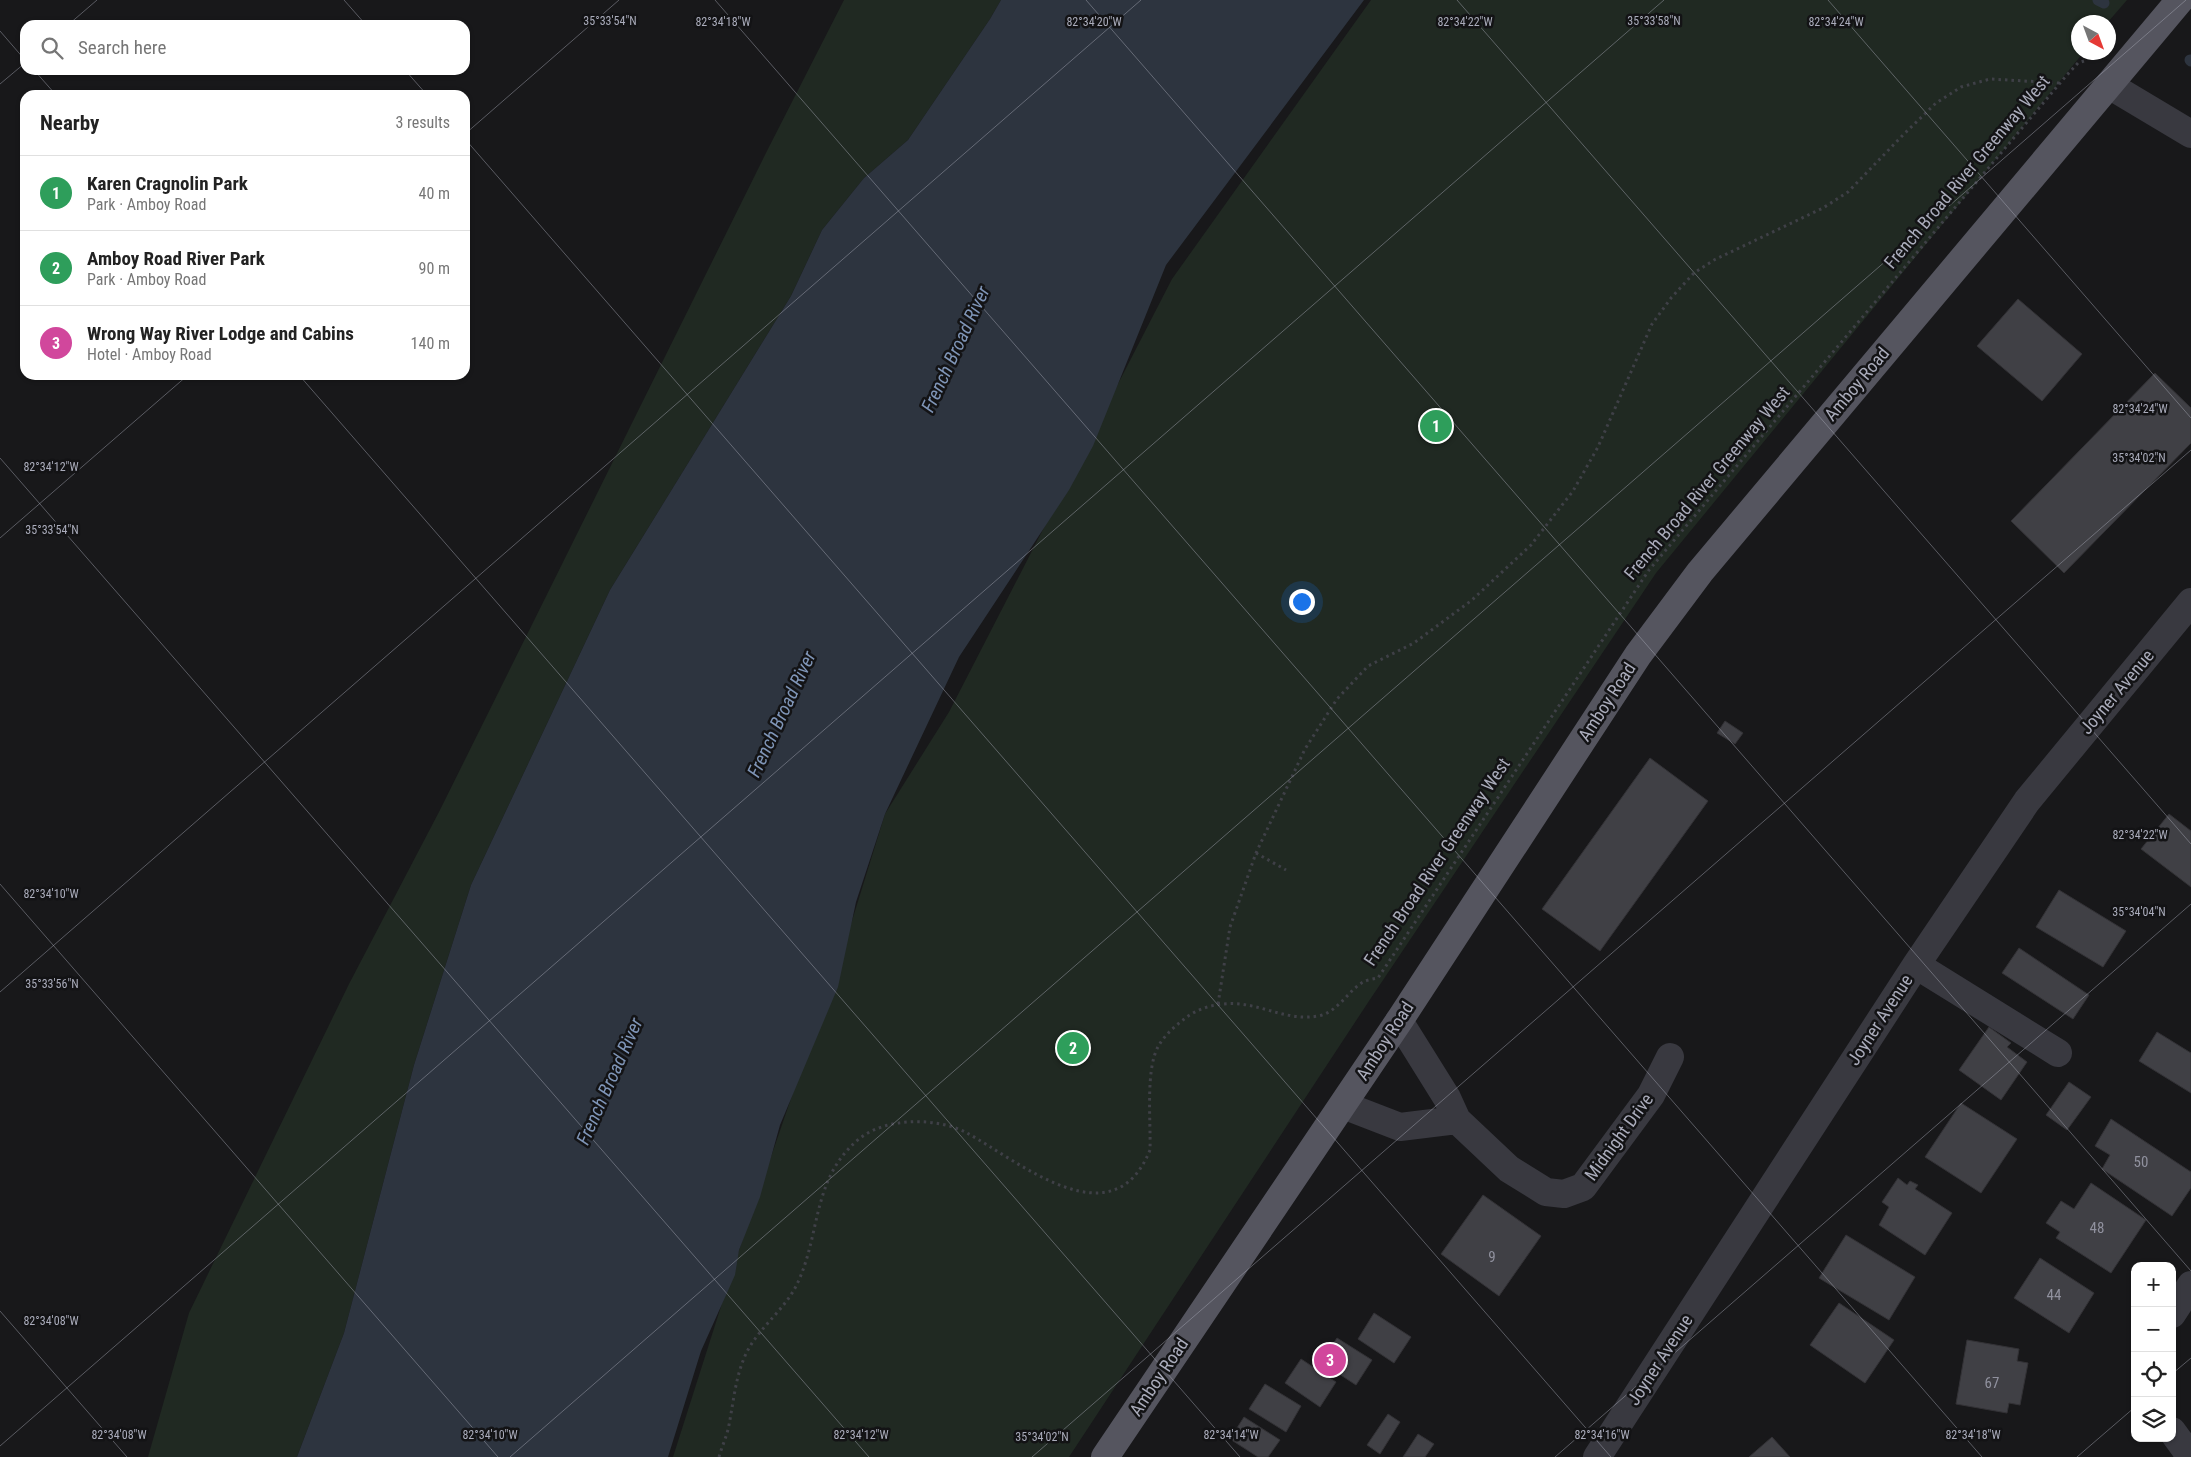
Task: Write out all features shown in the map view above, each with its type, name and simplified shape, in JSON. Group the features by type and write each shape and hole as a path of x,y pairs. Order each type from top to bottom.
{"main road":[{"name":"Amboy Road","path":"1105,1457 1399,1021 1638,655 1700,572 2180,0"}],"street":[{"path":"2109,85 2191,134"},
{"name":"Joyner Avenue","path":"1597,1457 1916,964 2027,801 2191,602"},
{"path":"1916,964 2058,1053"},
{"name":"Midnight Drive","path":"1399,1021 1447,1098 1457,1120 1509,1169 1546,1192 1564,1194 1583,1187 1650,1095 1670,1057"},
{"path":"1343,1105 1400,1127 1457,1120"},
{"path":"2176,1308 2191,1285"},
{"path":"2176,1436 2191,1457"}],"path":[{"name":"French Broad River Greenway West","path":"719,1457 728,1428 740,1366 760,1332 788,1299 798,1283 806,1260 823,1191 837,1162 860,1138 897,1122 929,1123 966,1133 1024,1168 1074,1191 1086,1193 1112,1191 1134,1179 1150,1150 1151,1078 1158,1046 1175,1026 1191,1013 1218,1004 1239,1004 1300,1018 1320,1016 1338,1005 1364,982 1378,978 1648,570 2078,62 2086,60"},
{"path":"1218,1004 1230,928 1256,853 1305,749 1337,699 1368,666 1414,644 1472,600 1531,546 1573,491 1598,447 1652,324 1694,273 1714,260 1822,208 1848,192 1930,109 1961,87 1990,80 2060,83"},
{"path":"1256,853 1286,870"}],"shaded area":[{"path":"844,0 1001,0 908,140 864,178 822,230 791,296 610,590 471,885 414,1065 344,1333 297,1457 148,1457 189,1313 349,984 440,810 770,145"},
{"path":"1371,0 2127,0 2114,15 2071,15 2071,60 2077,60 1656,573 1369,1001 1069,1457 673,1457 739,1250 851,924 885,814 949,712 1172,279"}],"water":[{"name":"French Broad River","path":"1001,0 1364,0 1166,265 1093,446 1069,490 959,657 885,814 856,902 838,987 780,1125 760,1197 739,1250 735,1275 701,1351 668,1457 297,1457 344,1333 414,1065 471,885 610,590 791,296 822,230 864,178 908,140"}],"building":[{"path":"2018,299 2082,354 2042,401 1977,346"},
{"path":"2155,373 2191,408 2191,443 2064,573 2011,521"},
{"path":"1725,721 1743,733 1735,744 1717,733"},
{"path":"1650,758 1708,801 1600,951 1542,909"},
{"path":"2169,814 2191,831 2191,887 2141,849"},
{"path":"2059,890 2126,931 2103,967 2036,927"},
{"path":"2019,948 2089,995 2073,1019 2002,973"},
{"path":"1989,1027 2011,1043 2007,1047 2027,1062 2001,1100 1959,1070"},
{"path":"2157,1032 2191,1053 2191,1093 2139,1061"},
{"path":"2069,1082 2091,1097 2067,1130 2046,1115"},
{"path":"1961,1103 2017,1139 1981,1193 1925,1157"},
{"path":"2111,1119 2191,1172 2191,1188 2172,1216 2102,1169 2110,1155 2095,1146"},
{"path":"1898,1178 1907,1185 1910,1181 1918,1185 1915,1189 1952,1213 1925,1255 1879,1225 1889,1207 1882,1202"},
{"path":"2091,1183 2146,1220 2111,1273 2056,1238 2060,1232 2046,1223 2061,1201 2074,1209"},
{"path":"1483,1195 1541,1236 1499,1296 1441,1254"},
{"path":"1846,1235 1915,1277 1889,1320 1819,1278"},
{"path":"2040,1258 2094,1293 2069,1333 2014,1298"},
{"path":"1839,1303 1894,1340 1865,1383 1810,1345"},
{"path":"1374,1313 1411,1337 1394,1363 1358,1339"},
{"path":"1337,1338 1372,1360 1356,1385 1321,1362"},
{"path":"1967,1340 2019,1349 2017,1361 2028,1363 2020,1405 2009,1403 2007,1413 1956,1404"},
{"path":"1301,1359 1336,1382 1320,1407 1285,1383"},
{"path":"1265,1384 1301,1406 1286,1432 1249,1409"},
{"path":"1388,1414 1400,1422 1380,1454 1367,1445"},
{"path":"1244,1417 1280,1440 1268,1457 1258,1457 1230,1439"},
{"path":"1418,1434 1434,1444 1425,1457 1403,1457"},
{"path":"1772,1437 1790,1457 1749,1457"}],"waterway":[{"path":"2098,0 2104,3"}],"place":[{"name":"Karen Cragnolin Park","path":"1436,426"},
{"name":"Amboy Road River Park","path":"1073,1048"},
{"name":"Wrong Way River Lodge and Cabins","path":"1330,1360"}]}
